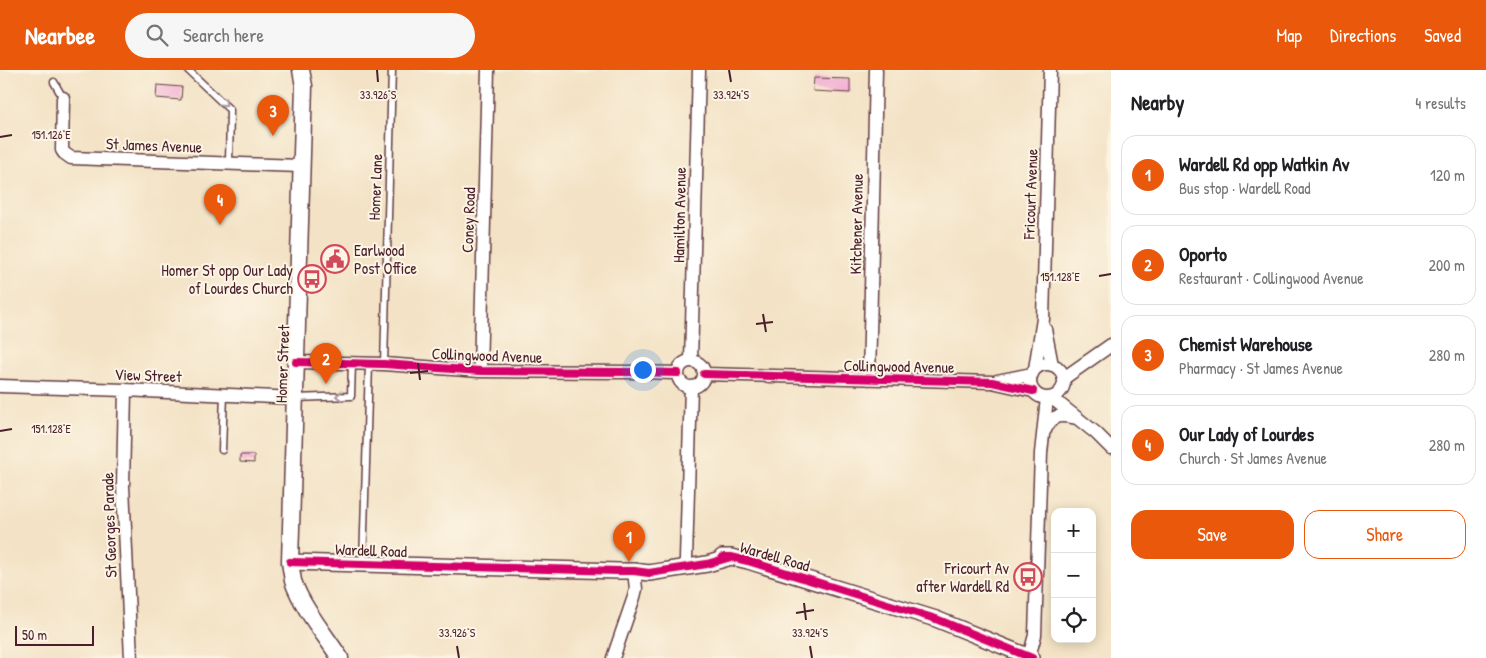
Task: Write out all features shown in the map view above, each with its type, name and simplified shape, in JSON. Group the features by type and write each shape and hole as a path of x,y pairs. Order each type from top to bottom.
{"main road":[{"name":"Homer Street","path":"301,70 304,86 290,562 297,591 340,658"}],"street":[{"name":"Coney Road","path":"480,371 488,70"},
{"name":"Hamilton Avenue","path":"691,361 699,70"},
{"name":"Kitchener Avenue","path":"869,379 876,70"},
{"name":"Fricourt Avenue","path":"1041,454 1050,385 1043,319 1050,70"},
{"name":"St James Avenue","path":"63,98 62,150 71,158 301,166"},
{"name":"Fricourt Avenue","path":"1043,319 1030,380 1050,385"},
{"path":"1050,385 1108,347"},
{"path":"687,361 691,361 701,367 704,374 701,382 691,387 686,386 680,381 678,373 680,366 687,361"},
{"name":"Collingwood Avenue","path":"296,362 384,364 480,371 678,373"},
{"name":"Collingwood Avenue","path":"704,374 1050,385 1043,364 1033,372 992,382"},
{"path":"1050,385 1077,418 1096,433"},
{"path":"1050,385 1111,448"},
{"name":"Fricourt Avenue","path":"1030,658 1035,635 1041,454 1050,385"},
{"name":"View Street","path":"0,386 295,398"},
{"path":"686,559 691,387"},
{"name":"St Georges Parade","path":"125,390 123,486 131,658"},
{"path":"1044,432 1049,422 1056,417 1077,418"},
{"name":"Wardell Road","path":"634,571 706,556 731,557 936,618 1030,658"},
{"name":"Wardell Road","path":"290,562 634,571 649,573 707,564 731,557"},
{"path":"614,658 636,589 634,571"}],"lane":[{"path":"188,70 230,110 229,164"},
{"name":"Homer Lane","path":"384,364 392,70"},
{"path":"54,82 63,98"},
{"path":"295,398 350,396 352,363"},
{"path":"363,564 369,364"},
{"path":"222,450 224,394"}],"building":[{"path":"814,78 850,79 850,93 813,91"},
{"path":"157,85 182,87 181,100 156,98"},
{"path":"240,455 254,455 254,463 240,462"}],"cycle path":[{"path":"296,362 384,364 480,371 678,373"},
{"path":"704,374 992,382 1033,391"},
{"path":"723,557 748,561 936,619 1032,658"},
{"path":"290,562 634,571 649,573 707,564 731,557"}],"place":[{"name":"Chemist Warehouse","path":"273,136"},
{"name":"Our Lady of Lourdes","path":"220,225"},
{"name":"Earlwood Post Office","path":"335,259"},
{"name":"Homer St opp Our Lady of Lourdes Church","path":"312,279"},
{"name":"Oporto","path":"326,384"},
{"name":"Wardell Rd opp Watkin Av","path":"629,562"},
{"name":"Fricourt Av after Wardell Rd","path":"1028,577"}]}
